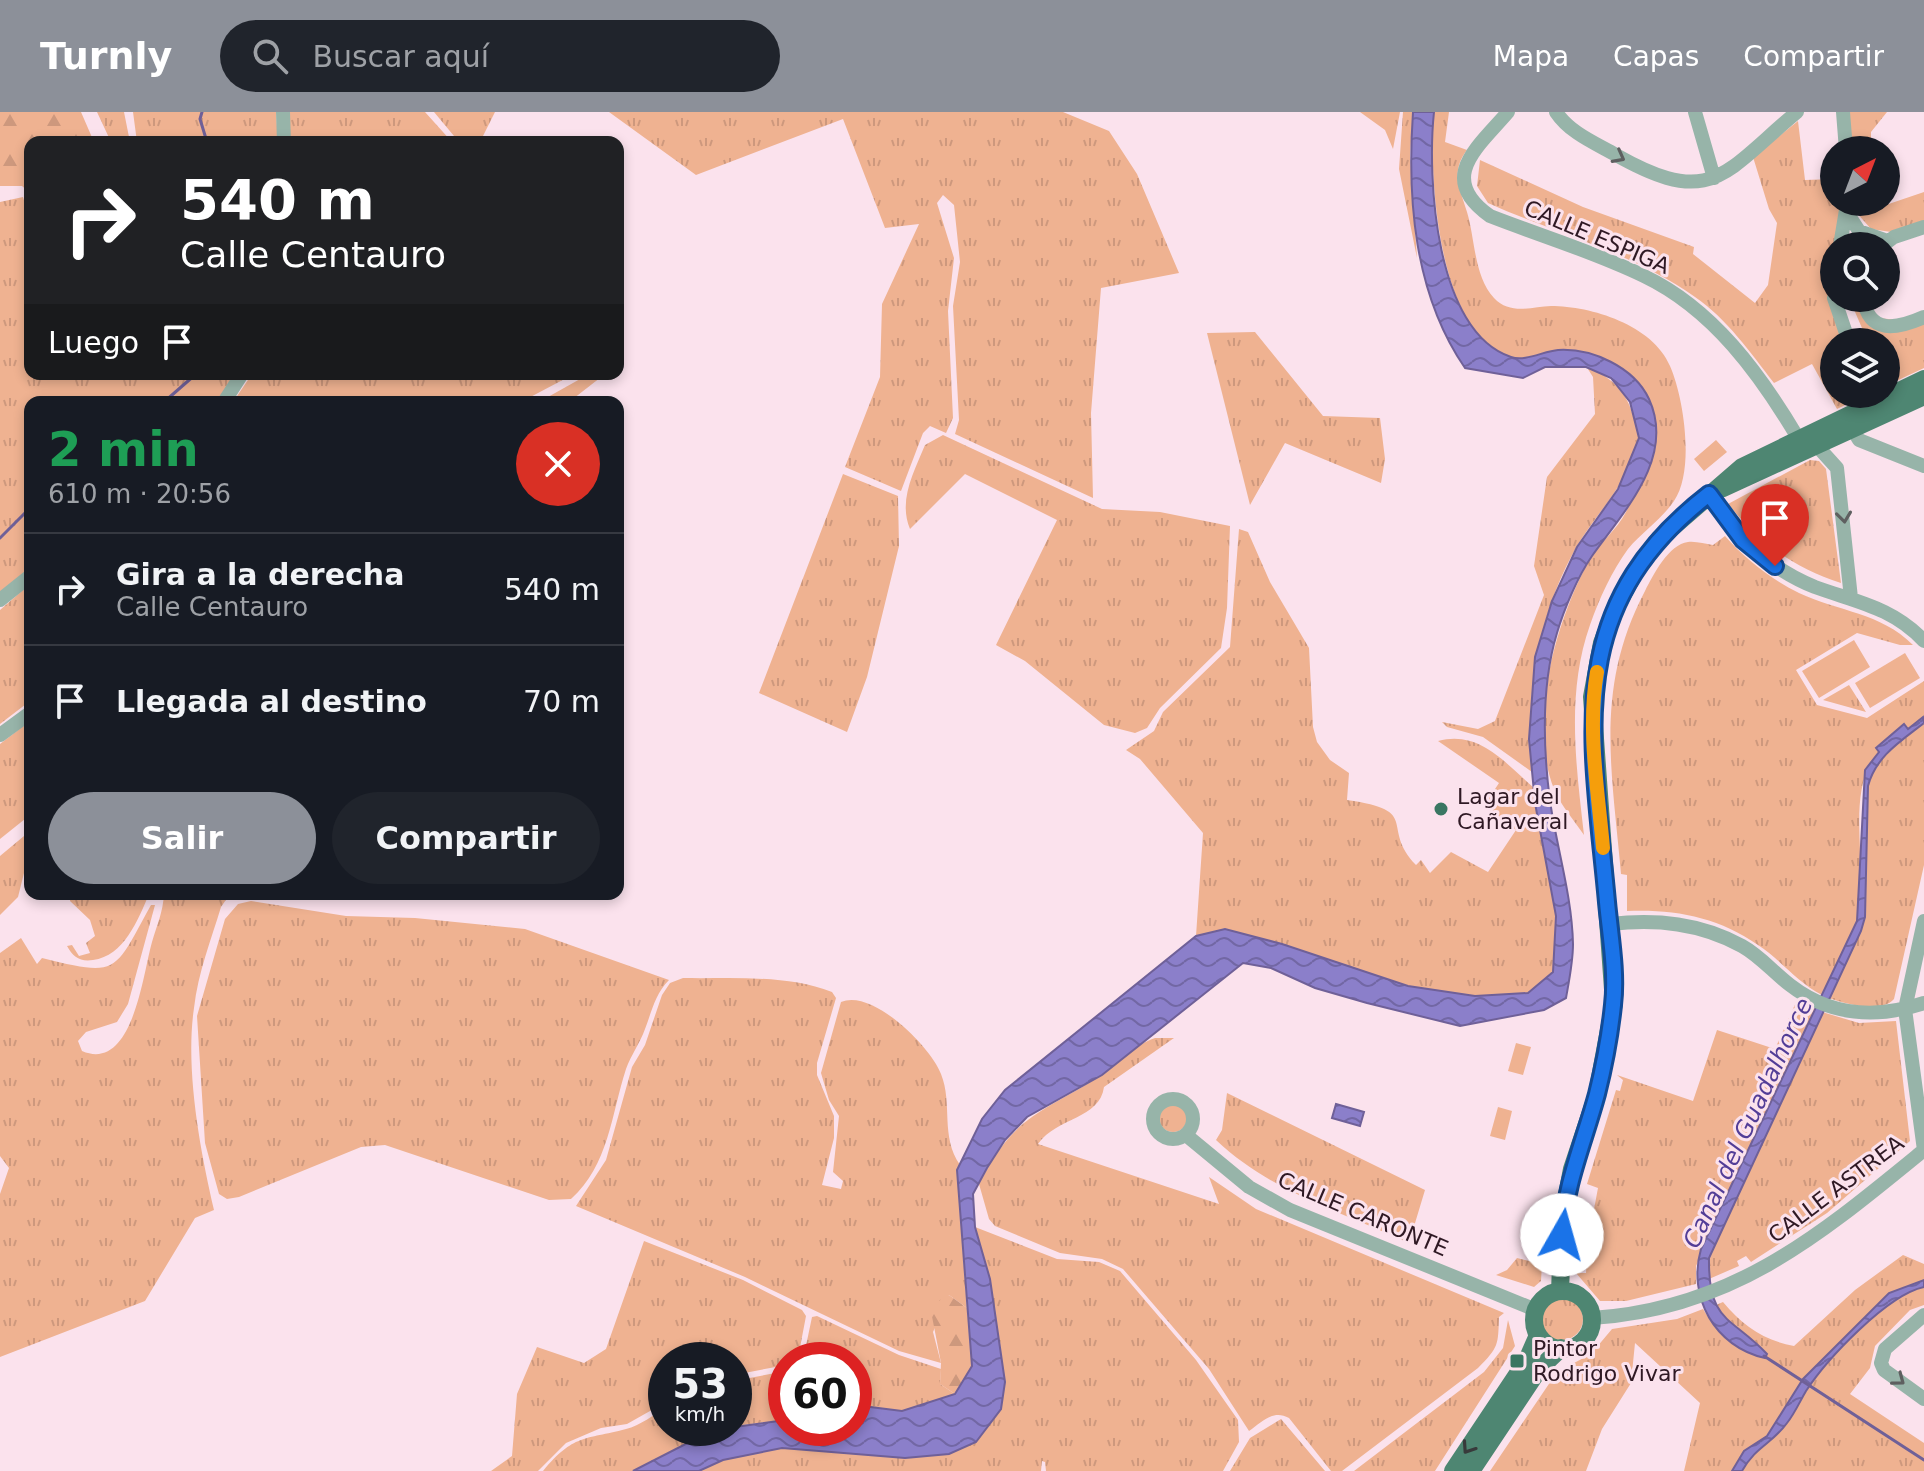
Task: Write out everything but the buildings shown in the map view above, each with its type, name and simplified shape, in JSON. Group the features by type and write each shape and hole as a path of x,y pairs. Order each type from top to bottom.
{"main road":[{"path":"1900,389 1924,379"},
{"path":"1709,494 1818,447 1924,396"},
{"path":"1560,1291 1563,1216 1572,1169 1597,1094 1614,1003 1593,742 1592,697 1602,643 1636,570 1660,538 1742,467 1857,408"},
{"path":"1731,484 1740,475 1790,449 1798,438"},
{"path":"1453,1471 1527,1360 1538,1335 1536,1310 1541,1301 1560,1291 1578,1295 1590,1308 1592,1318 1584,1340 1561,1348 1539,1369 1471,1471"},
{"path":"1538,1335 1548,1344 1561,1348"}],"street":[{"path":"283,112 284,136"},
{"name":"CALLE ESPIGA","path":"1508,112 1465,164 1464,180 1477,207 1490,216 1647,277 1688,304 1730,342 1798,438"},
{"path":"1556,112 1579,135 1672,181 1699,184 1714,178 1790,115"},
{"path":"1695,112 1714,178"},
{"path":"1843,112 1845,136"},
{"path":"1851,216 1859,231"},
{"path":"1900,237 1924,227"},
{"path":"1868,312 1879,326 1890,329 1924,317"},
{"path":"1853,430 1859,440 1924,466"},
{"path":"1818,447 1837,468 1851,598"},
{"path":"1709,494 1743,540 1775,566 1810,585 1889,612 1924,641"},
{"path":"0,600 24,581"},
{"path":"0,735 24,717"},
{"path":"1924,921 1905,1009 1924,1150"},
{"path":"1610,924 1672,923 1722,937 1743,946 1789,984 1830,1006 1869,1014 1924,1003"},
{"name":"CALLE CARONTE","path":"1186,1135 1249,1187 1290,1210 1536,1310"},
{"name":"CALLE ASTREA","path":"1592,1318 1618,1316 1694,1299 1773,1264 1814,1238 1924,1150"},
{"path":"1922,1317 1885,1349 1881,1363 1884,1370 1924,1399"}],"green space":[{"path":"0,112 81,112 91,136 24,136 24,188 0,186"},
{"path":"97,112 124,112 129,136 108,136"},
{"path":"133,112 276,112 278,136 136,136"},
{"path":"287,112 425,112 447,136 289,136"},
{"path":"434,112 495,112 483,136 454,136"},
{"path":"609,112 1063,112 1109,131 1137,174 1179,273 1101,288 1091,413 1093,498 955,434 959,420 953,306 960,262 954,205 943,195 937,203 954,258 948,311 953,418 946,433 930,426 923,433 901,491 845,467 880,377 882,304 919,224 885,228 843,119 696,175"},
{"path":"1360,112 1400,112 1393,149 1385,130"},
{"path":"1403,112 1413,112 1410,156 1417,258 1399,169"},
{"path":"1434,112 1449,112 1445,142 1467,150 1459,166 1459,188 1482,279 1494,298 1514,308 1551,306 1584,310 1602,314 1635,329 1650,339 1670,366 1683,415 1686,454 1680,488 1669,508 1628,549 1617,566 1597,605 1583,651 1575,703 1575,729 1584,835 1557,795 1546,762 1543,733 1549,672 1556,642 1577,585 1589,560 1622,519 1630,502 1649,399 1626,375 1603,361 1559,351 1514,358 1488,346 1469,322 1454,290 1443,252 1433,173"},
{"path":"1846,112 1887,112 1871,136 1849,136"},
{"path":"1798,121 1805,180 1820,179 1820,216 1839,216 1837,232 1820,232 1820,312 1842,312 1849,328 1820,328 1820,378 1812,364 1774,383 1728,326 1695,297 1620,256 1488,203 1477,186 1480,160 1583,207 1694,247 1693,254 1755,303 1768,285 1777,223 1769,209 1753,157"},
{"path":"1924,192 1924,222 1891,232 1871,229 1860,216 1900,216 1900,200"},
{"path":"23,197 24,200 24,380 230,380 221,396 24,396 24,574 0,594 0,202"},
{"path":"1855,312 1863,312 1865,317 1924,322 1924,368 1900,379 1900,328 1862,328"},
{"path":"1255,332 1323,416 1380,418 1385,459 1381,483 1285,443 1250,505 1207,333"},
{"path":"1586,366 1612,382 1624,395 1632,412 1638,440 1628,469 1577,546 1544,627 1533,685 1532,772 1483,737 1447,727 1442,722 1478,729 1495,721 1544,595 1534,566 1547,477 1595,414 1593,377"},
{"path":"248,380 563,380 532,396 237,396"},
{"path":"578,380 597,380 577,396 550,396"},
{"path":"943,435 1102,509 1160,512 1230,526 1227,608 1221,648 1160,708 1147,728 1135,733 1104,725 1025,661 996,645 1057,520 965,474 910,529 906,507 912,476 925,445"},
{"path":"1716,440 1727,452 1704,471 1694,459"},
{"path":"1810,460 1819,461 1826,469 1841,583 1807,570 1778,552 1728,504"},
{"path":"843,474 898,496 899,546 867,677 847,732 759,693"},
{"path":"1239,529 1248,532 1270,582 1309,648 1313,727 1317,742 1330,760 1349,773 1347,800 1385,809 1392,815 1400,840 1416,865 1421,860 1430,873 1451,852 1488,872 1516,830 1483,807 1499,783 1438,741 1467,740 1479,744 1502,759 1534,788 1556,916 1553,972 1528,993 1475,996 1408,986 1282,944 1226,929 1196,936 1203,833 1140,759 1126,750 1154,731 1163,712 1230,647"},
{"path":"1725,536 1769,575 1799,593 1873,619 1913,645 1900,645 1857,633 1796,670 1817,705 1867,718 1924,681 1924,717 1908,729 1904,725 1876,747 1879,752 1868,768 1859,810 1861,880 1857,922 1822,995 1743,935 1712,921 1679,913 1627,911 1627,875 1621,874 1611,764 1610,730 1618,662 1645,591 1668,554 1681,544 1713,545"},
{"path":"24,589 24,706 0,724 0,610"},
{"path":"1854,640 1870,667 1819,698 1802,671"},
{"path":"1905,653 1920,678 1870,708 1855,683"},
{"path":"1849,685 1866,712 1823,700"},
{"path":"1924,723 1924,865 1894,999 1888,1004 1872,1007 1829,998 1865,917 1868,786 1883,758"},
{"path":"24,726 24,820 0,839 0,744"},
{"path":"24,836 24,873 18,897 0,915 0,856"},
{"path":"146,900 135,925 121,944 104,957 88,960 77,958 67,946 72,945 79,956 90,953 86,943 95,936 90,920 70,901"},
{"path":"163,900 226,900 221,907 196,995 191,1057 195,1109 214,1210 195,1218 145,1301 0,1357 0,1194 9,1168 0,1156 0,953 21,938 37,964 42,958 100,968 120,957 151,905 155,905 128,1004 117,1022 86,1032 78,1041 82,1051 99,1054 113,1048 133,1016"},
{"path":"251,901 346,916 415,918 525,929 669,980 657,997 628,1064 601,1155 584,1186 571,1199 549,1200 385,1145 361,1147 239,1197 227,1199 219,1194 205,1143 197,1016 225,919 238,904"},
{"path":"683,978 778,980 832,992 836,998 817,1063 817,1075 834,1116 834,1138 822,1185 841,1189 843,1181 833,1172 839,1116 829,1100 821,1073 841,1002 854,1000 884,1012 926,1049 941,1074 950,1143 960,1165 957,1171 967,1308 949,1295 933,1332 941,1363 899,1351 745,1277 576,1206 606,1160 632,1067 645,1045 662,995 670,983"},
{"path":"1797,1000 1816,1010 1696,1266 1696,1284 1626,1301 1600,1301 1576,1273 1586,1273 1587,1258 1575,1255 1581,1219 1592,1220 1598,1188 1587,1184 1616,1090 1620,1091 1623,1080 1617,1075 1693,1101 1717,1030 1775,1049"},
{"path":"1822,1012 1859,1023 1896,1021 1910,1141 1827,1213 1751,1262 1746,1256 1737,1261 1739,1266 1709,1279 1709,1258"},
{"path":"1155,1038 1174,1038 1104,1087 1095,1106 1056,1128 1038,1144 1219,1204 1209,1177 1256,1209 1504,1313 1499,1317 1496,1345 1478,1368 1342,1471 1331,1471 1289,1418 1273,1416 1249,1431 1209,1369 1123,1269 1102,1259 1060,1253 995,1226 989,1219 979,1184 1017,1129 1107,1071 1140,1045"},
{"path":"1516,1043 1531,1047 1523,1075 1508,1071"},
{"path":"1227,1093 1425,1190 1409,1243 1308,1199 1237,1158 1216,1140 1222,1130"},
{"path":"1173,1104 1183,1108 1187,1118 1183,1128 1173,1132 1163,1128 1159,1118 1163,1108"},
{"path":"1498,1107 1512,1111 1505,1140 1490,1136"},
{"path":"975,1227 1057,1259 1099,1262 1120,1271 1196,1360 1238,1420 1239,1442 1223,1471 1046,1471 1045,1462 1042,1461 1041,1471 660,1471 713,1446 752,1446 752,1439 768,1440 768,1446 847,1446 949,1454 990,1279"},
{"path":"644,1241 743,1280 802,1310 806,1316 801,1342 768,1342 768,1368 752,1372 752,1342 648,1342 648,1412 627,1424 601,1428 566,1443 538,1471 491,1471 512,1456 517,1394 537,1347 584,1363 606,1349"},
{"path":"1903,1255 1924,1264 1924,1305 1910,1310 1875,1346 1870,1368 1850,1394 1924,1443 1924,1471 1684,1471 1700,1403 1635,1343 1631,1383 1602,1429 1586,1471 1490,1471 1557,1372 1591,1354 1612,1329 1677,1319 1703,1309 1714,1326 1734,1329 1716,1305 1723,1302 1754,1331 1794,1346 1855,1290"},
{"path":"1517,1258 1542,1264 1541,1281 1534,1287 1496,1275 1507,1270"},
{"path":"949,1295 967,1308 972,1366 955,1394 940,1384 941,1363 930,1306"},
{"path":"1562,1298 1577,1304 1583,1319 1577,1334 1562,1340 1547,1334 1541,1319 1547,1304"},
{"path":"817,1316 872,1342 807,1342 812,1317"},
{"path":"1508,1320 1515,1346 1435,1471 1354,1471 1484,1372 1503,1348"},
{"path":"872,1342 941,1369 940,1384 955,1394 902,1411 872,1407"},
{"path":"768,1374 768,1422 752,1424 752,1378"},
{"path":"648,1419 648,1446 682,1446 633,1471 543,1471 563,1450 580,1440"},
{"path":"1281,1419 1325,1471 1230,1471 1250,1438"}],"water":[{"path":"1413,112 1434,112 1432,174 1441,250 1451,286 1466,317 1486,342 1516,358 1571,350 1611,362 1642,388 1656,421 1656,442 1651,463 1631,503 1592,556 1567,603 1548,674 1545,738 1548,780 1570,908 1573,944 1566,998 1544,1010 1460,1026 1315,988 1271,968 1243,963 1102,1075 1027,1117 1005,1140 987,1168 973,1194 975,1227 990,1279 1005,1382 1001,1409 976,1442 949,1454 905,1458 782,1448 723,1460 699,1471 633,1471 682,1446 752,1446 752,1425 768,1422 768,1446 872,1446 872,1407 902,1411 955,1394 972,1366 957,1170 982,1119 1005,1090 1196,936 1225,929 1282,944 1408,986 1475,996 1528,993 1553,972 1556,916 1535,803 1529,739 1535,657 1552,601 1577,547 1618,489 1639,438 1630,402 1611,378 1586,367 1545,367 1523,378 1465,368 1448,339 1425,277 1413,212"},
{"path":"1923,717 1924,723 1890,750 1872,775 1868,786 1865,917 1861,931 1709,1258 1717,1307 1767,1354 1765,1358 1732,1343 1709,1317 1698,1285 1701,1249 1857,921 1865,770 1879,752 1876,748 1904,724 1908,729"},
{"path":"1336,1104 1364,1112 1360,1126 1332,1118"},
{"path":"1924,1280 1924,1287 1893,1302 1859,1330 1816,1378 1781,1430 1742,1471 1732,1471 1744,1451 1767,1436 1803,1379 1889,1293"}],"waterway":[{"path":"202,112 200,119 205,136"},
{"path":"171,396 189,380"},
{"path":"0,538 24,514"},
{"name":"Canal del Guadalhorce","path":"1764,1356 1924,1460"}],"slow traffic":[{"path":"1597,672 1592,697 1593,742 1603,848"}],"place":[{"name":"Lagar del Cañaveral","path":"1441,809"},
{"name":"Pintor Rodrigo Vivar","path":"1517,1361"}],"route":[{"path":"1562,1235 1572,1169 1597,1094 1614,1003 1593,742 1592,697 1602,643 1616,607 1636,570 1660,538 1709,494 1743,540 1775,566"}]}
